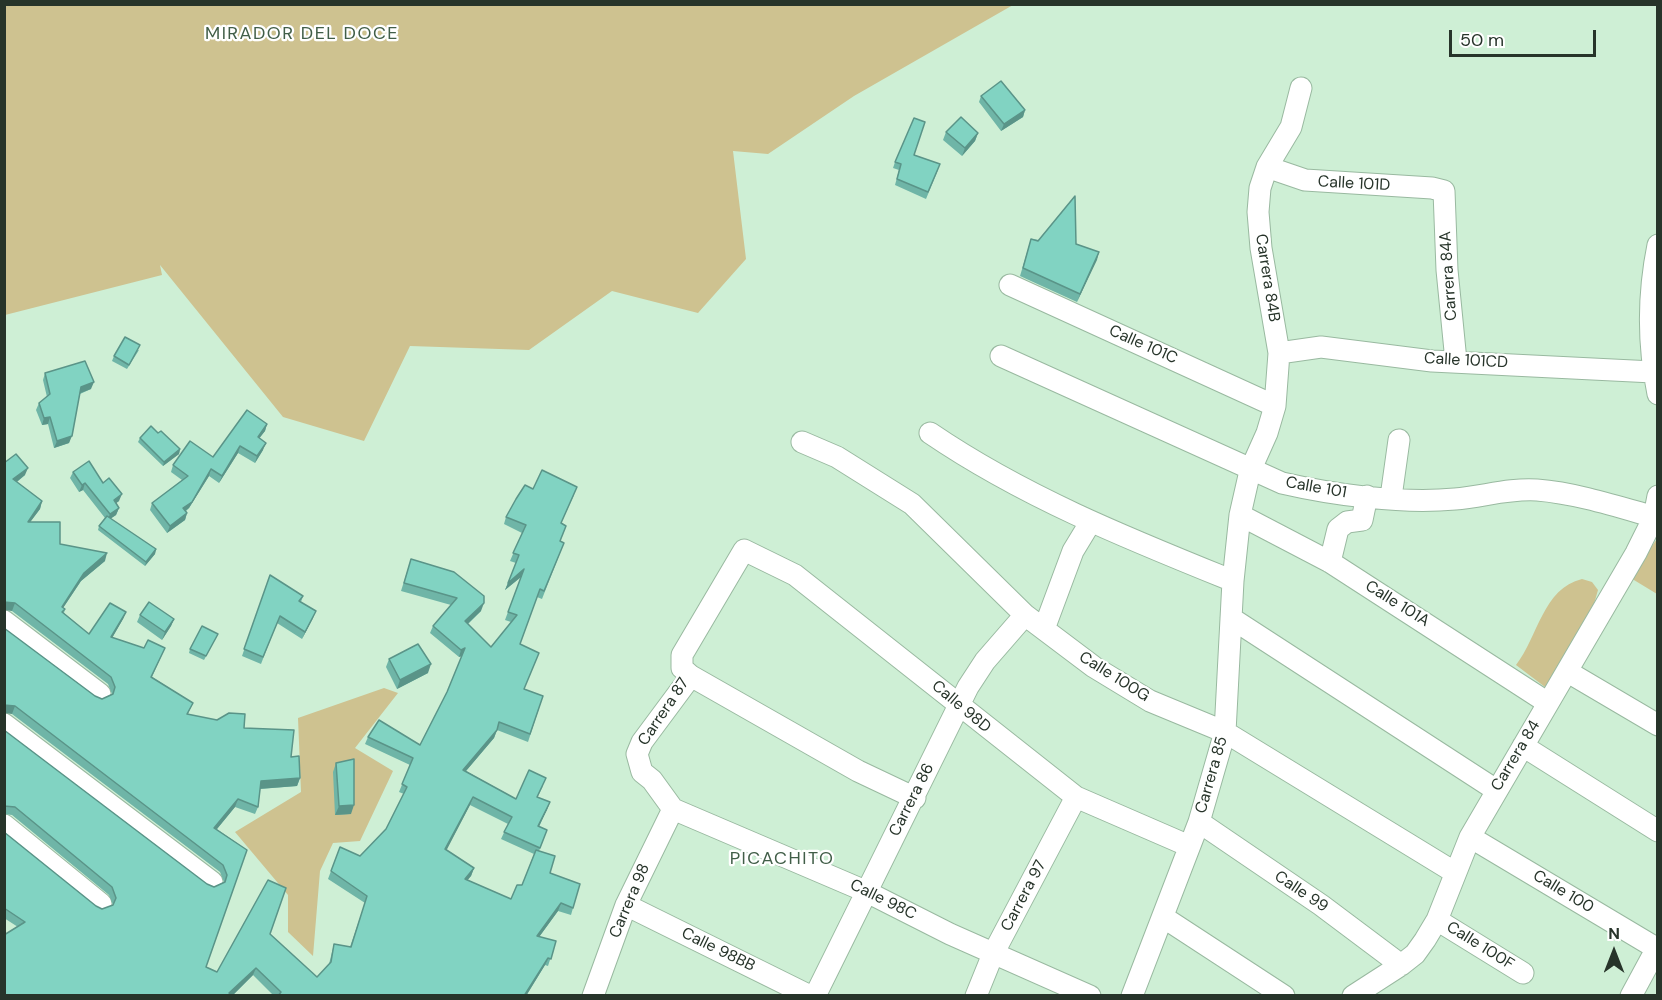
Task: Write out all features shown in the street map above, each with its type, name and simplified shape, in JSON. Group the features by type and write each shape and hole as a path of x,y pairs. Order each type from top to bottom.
{"street":[{"name":"Carrera 84B","path":"1250,471 1267,433 1275,406 1279,353 1261,248 1258,212 1260,188 1267,167 1291,128 1301,88"},
{"name":"Calle 101D","path":"1267,167 1305,180 1432,188 1444,191"},
{"name":"Carrera 84A","path":"1444,191 1447,270 1456,361"},
{"path":"1657,246 1650,299 1654,343 1653,372 1658,394"},
{"name":"Calle 101C","path":"1010,285 1275,406"},
{"name":"Calle 101CD","path":"1279,353 1321,347 1456,361 1653,372"},
{"name":"Calle 101","path":"1001,356 1250,471 1281,483 1320,492 1421,501 1457,499 1499,491 1537,490 1656,518"},
{"path":"930,433 971,461 1090,523 1233,581"},
{"path":"1391,497 1399,440"},
{"name":"Calle 100G","path":"802,442 837,457 912,504 1025,615 1094,667 1149,701 1225,732 1454,872"},
{"name":"Carrera 85","path":"1132,996 1199,822 1225,732 1233,581 1240,515 1250,471"},
{"path":"1330,562 1338,529 1347,522 1362,520 1367,496"},
{"name":"Carrera 84","path":"1353,996 1415,954 1437,920 1454,872 1470,837 1656,518 1658,496"},
{"name":"Calle 101A","path":"1240,515 1330,562 1548,703"},
{"path":"1044,629 1073,551 1090,523"},
{"name":"Carrera 87","path":"673,809 652,780 642,772 637,754 642,742 691,676 682,668 682,655 744,550"},
{"name":"Calle 98D","path":"744,550 795,574 1076,797 1189,846"},
{"name":"Carrera 86","path":"813,996 865,891 915,798 959,705 985,661 1025,615"},
{"path":"1231,618 1496,790"},
{"path":"4,621 100,694"},
{"path":"1568,672 1658,725"},
{"path":"691,676 858,771 915,798"},
{"path":"4,724 212,882"},
{"path":"1523,746 1658,831"},
{"name":"Carrera 97","path":"976,996 993,954 1076,797"},
{"name":"Calle 98C","path":"673,809 865,891 993,954 1090,996"},
{"name":"Carrera 98","path":"593,996 626,905 673,809"},
{"name":"Calle 99","path":"1199,822 1321,905 1401,965"},
{"path":"4,825 101,904"},
{"name":"Calle 100","path":"1470,837 1657,947"},
{"name":"Calle 98BB","path":"626,905 813,996"},
{"path":"1162,917 1284,996"},
{"name":"Calle 100F","path":"1437,920 1523,973"},
{"path":"1631,996 1657,947"}],"shaded area":[{"path":"5,4 1013,5 854,96 768,154 733,151 746,259 698,313 612,291 529,350 410,346 364,441 283,417 160,265 162,275 5,315"},
{"path":"1657,539 1657,594 1629,577"},
{"path":"1582,579 1592,582 1598,590 1594,604 1549,690 1516,665 1558,592"},
{"path":"384,688 398,693 355,748 393,771 360,841 333,843 320,871 313,956 288,932 288,895 235,832 301,792 298,718"}],"building":[{"path":"1001,81 1025,110 1004,124 981,96"},
{"path":"961,117 978,133 965,148 946,132"},
{"path":"914,118 925,122 914,155 940,164 928,192 897,179 901,164 895,162"},
{"path":"1075,196 1076,244 1099,252 1080,294 1023,268 1031,239 1038,241"},
{"path":"125,337 140,345 129,365 114,356"},
{"path":"85,361 94,382 81,387 72,436 57,441 50,417 44,418 39,403 50,394 45,373"},
{"path":"247,410 267,424 258,437 266,443 257,456 240,446 222,476 211,469 192,502 183,508 187,513 170,526 152,503 188,476 173,465 190,441 213,457"},
{"path":"151,426 158,433 161,431 180,449 164,462 140,438"},
{"path":"16,454 28,468 13,479 42,501 28,522 60,522 60,544 107,553 84,573 62,607 65,609 62,612 89,634 110,603 126,612 111,637 144,648 148,640 165,648 151,677 193,703 187,714 217,720 229,713 245,714 244,728 294,730 291,757 299,756 300,778 261,781 258,807 238,799 214,828 247,850 206,967 217,972 268,880 286,888 270,934 317,977 331,962 334,944 351,947 367,896 331,871 340,847 360,856 386,829 407,787 402,784 413,758 368,737 379,720 420,745 447,692 465,648 461,650 433,626 457,598 404,583 411,559 454,572 484,596 484,603 465,621 491,647 517,615 508,612 524,569 508,583 519,555 513,553 526,525 506,517 525,485 533,489 542,470 577,487 561,523 566,526 560,541 564,543 544,591 540,589 520,644 539,653 524,689 543,696 530,734 499,722 497,730 463,770 516,799 529,770 546,778 537,797 550,802 538,826 547,830 540,848 504,832 512,817 473,797 445,849 474,868 465,879 511,899 517,885 522,885 536,850 555,856 550,873 580,884 573,908 561,903 537,936 556,941 551,959 548,958 524,996 278,996 281,992 256,968 229,993 232,996 4,996 4,935 25,922 4,908 4,832 96,906 102,909 113,905 116,898 112,887 15,807 4,806 4,730 207,884 214,887 225,882 227,875 223,865 15,706 4,705 4,628 95,696 102,699 113,694 115,687 111,677 15,603 4,602 4,463"},
{"path":"89,461 103,483 109,478 122,494 114,500 119,508 110,514 85,483 82,485 73,472"},
{"path":"107,516 156,549 146,562 99,526"},
{"path":"270,575 303,596 299,601 316,611 305,632 280,616 263,657 244,649"},
{"path":"149,602 174,619 165,632 140,615"},
{"path":"202,626 218,634 206,656 190,649"},
{"path":"418,644 431,664 400,680 389,659"},
{"path":"354,759 354,805 339,806 336,763"}],"district":[{"name":"MIRADOR DEL DOCE","path":"302,34"},
{"name":"PICACHITO","path":"782,859"}]}
